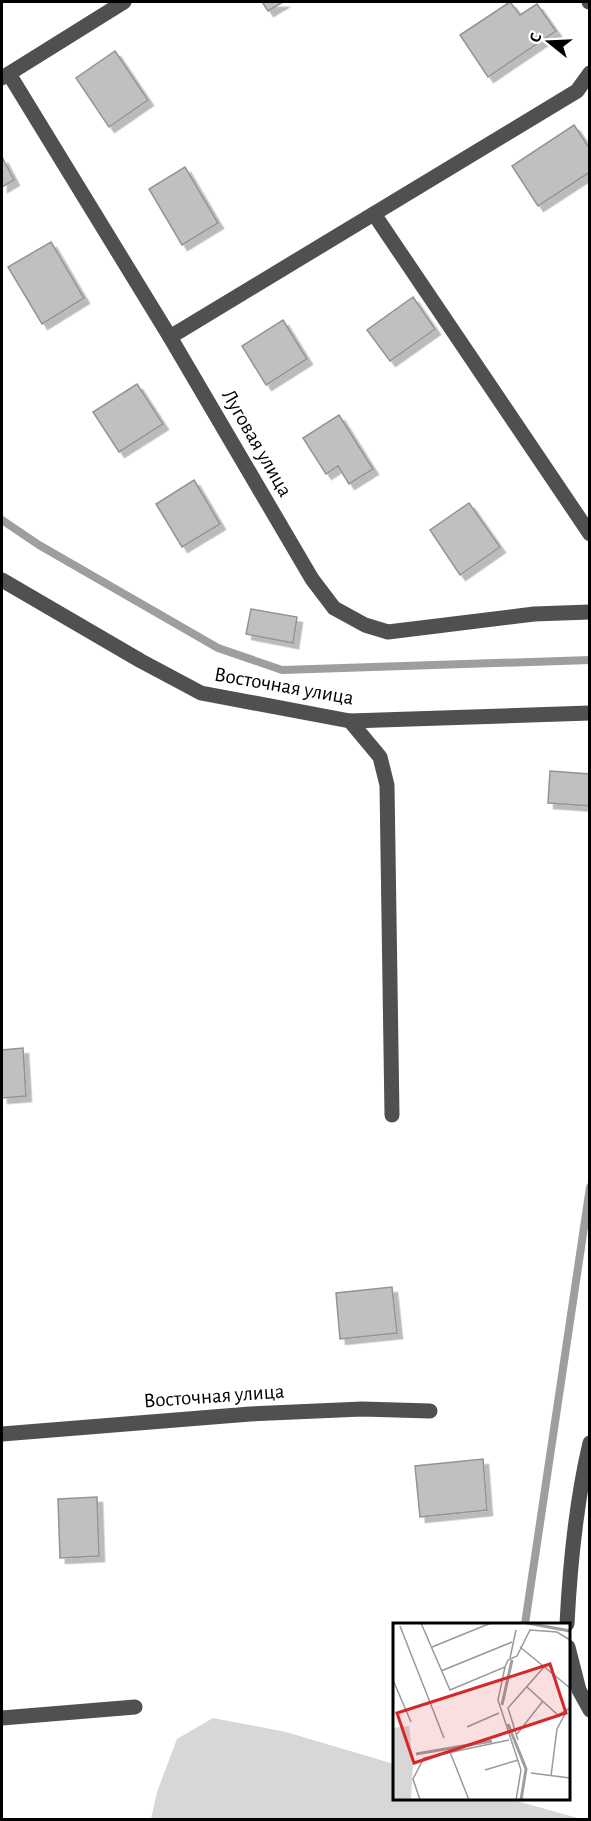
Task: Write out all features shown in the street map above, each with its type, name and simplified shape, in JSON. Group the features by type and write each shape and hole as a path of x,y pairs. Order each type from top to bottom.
{"street":[{"path":"5,76 124,2"},
{"path":"170,337 577,91 590,73"},
{"name":"Луговая улица","path":"5,76 170,337 312,579 334,608 365,625 388,632 534,614 590,612"},
{"path":"374,214 590,534"},
{"name":"Восточная улица","path":"2,580 141,661 201,693 350,721 590,713"},
{"path":"350,721 380,757 387,785 392,1116"},
{"name":"Восточная улица","path":"2,1434 261,1413 362,1409 430,1411"},
{"path":"567,1623 570,1576 583,1472 590,1443"},
{"path":"570,1655 579,1690 590,1710"},
{"path":"2,1718 135,1707"}],"shaded area":[{"path":"213,1718 286,1732 393,1764 393,1800 514,1800 581,1819 151,1819 157,1792 177,1739"}],"building":[{"path":"262,2 283,2 268,11"},
{"path":"510,2 520,15 537,4 556,31 488,77 460,35"},
{"path":"115,51 148,100 109,127 76,78"},
{"path":"574,125 590,149 590,172 538,206 512,166"},
{"path":"2,157 14,180 2,187"},
{"path":"185,167 218,223 182,245 149,189"},
{"path":"51,242 84,298 42,324 8,267"},
{"path":"413,297 435,329 390,361 367,330"},
{"path":"283,320 307,359 266,385 242,346"},
{"path":"137,384 163,424 119,452 93,412"},
{"path":"339,415 373,469 349,484 338,466 326,474 303,438"},
{"path":"194,480 220,524 182,547 156,504"},
{"path":"469,503 500,547 460,575 430,530"},
{"path":"251,609 297,617 293,643 246,634"},
{"path":"550,771 590,774 590,806 548,803"},
{"path":"23,1048 26,1096 2,1098 2,1050"},
{"path":"392,1287 397,1333 340,1339 336,1293"},
{"path":"483,1459 487,1510 420,1517 415,1466"},
{"path":"97,1497 99,1556 60,1558 58,1499"}],"waterway":[{"path":"2,520 39,545 218,648 282,670 590,660"},
{"path":"525,1623 590,1187"}]}
